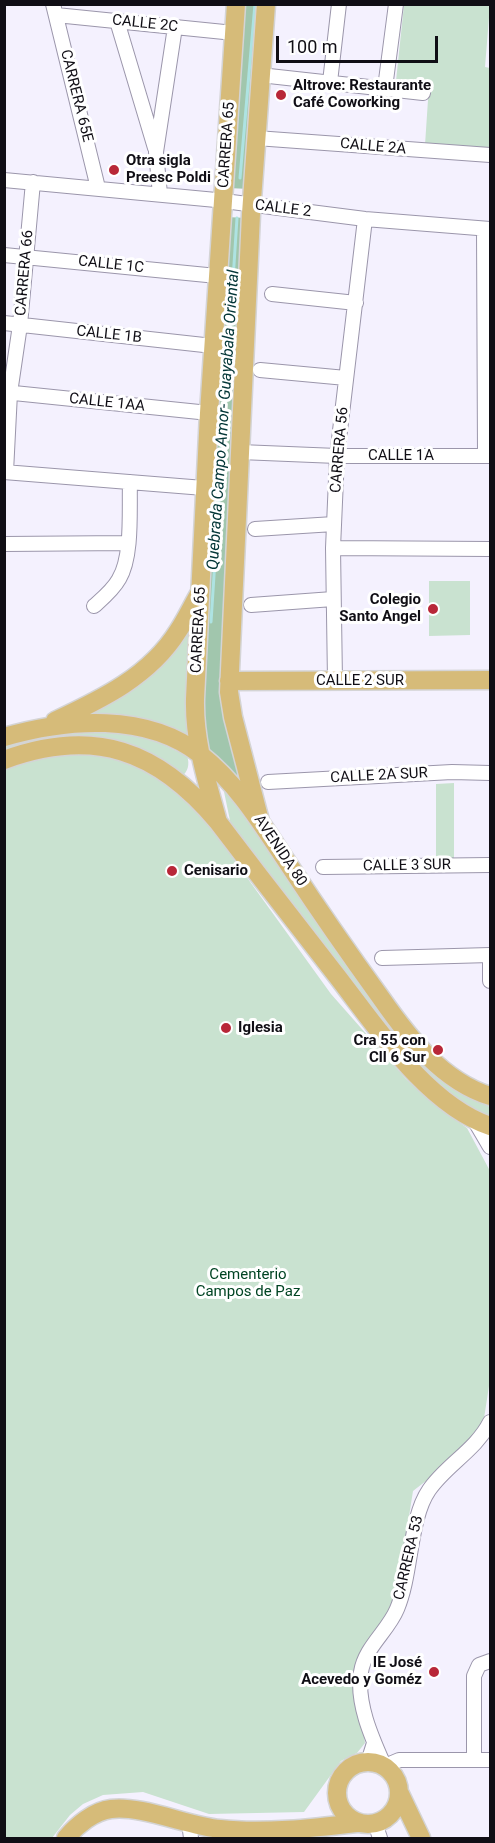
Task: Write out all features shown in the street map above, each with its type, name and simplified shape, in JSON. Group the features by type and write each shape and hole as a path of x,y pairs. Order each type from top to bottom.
{"main road":[{"name":"CARRERA 65","path":"218,822 193,750 204,488 236,4"},
{"name":"CARRERA 65","path":"260,821 233,717 230,681 252,205 266,4"},
{"path":"40,729 118,689 149,666 178,631 201,589"},
{"name":"CALLE 2 SUR","path":"230,681 490,680"},
{"name":"AVENIDA 80","path":"4,737 73,724 113,724 148,730 193,750 239,793 352,958 408,1035 429,1059 459,1081 490,1096"},
{"name":"AVENIDA 80","path":"4,760 48,748 93,745 134,755 180,783 218,822 400,1058 438,1095 473,1118 490,1126"},
{"path":"180,783 189,778 194,767 191,753 193,750"},
{"path":"319,1826 332,1811 337,1796 337,1787 343,1774 354,1765 379,1764 397,1780 400,1794 419,1835"},
{"path":"373,1827 396,1808 400,1794"},
{"path":"337,1796 345,1814 373,1827"},
{"path":"66,1839 74,1829 94,1815 112,1809 134,1810 190,1831 217,1829 266,1835 319,1826 373,1827 419,1835"}],"street":[{"path":"330,82 339,4"},
{"path":"385,88 396,4"},
{"name":"CALLE 2C","path":"54,10 117,21 234,33"},
{"name":"CARRERA 65E","path":"54,10 98,188"},
{"path":"117,21 156,152 159,194"},
{"path":"156,152 175,27"},
{"path":"260,75 423,93"},
{"name":"CALLE 2A","path":"256,138 490,155"},
{"name":"CALLE 2","path":"4,180 159,194 365,219 487,229"},
{"name":"CARRERA 66","path":"5,472 7,392 21,325 33,182"},
{"name":"CARRERA 56","path":"335,681 333,548 337,456 365,219"},
{"path":"487,229 488,456"},
{"name":"CALLE 1C","path":"4,255 217,276"},
{"path":"272,294 356,303"},
{"name":"CALLE 1B","path":"4,323 213,346"},
{"path":"260,370 346,378"},
{"name":"CALLE 1AA","path":"7,392 209,413"},
{"name":"CALLE 1A","path":"240,452 337,456 488,456"},
{"path":"5,472 204,488"},
{"path":"94,606 121,577 126,561 130,482"},
{"path":"255,530 334,524"},
{"path":"4,544 128,543"},
{"path":"333,548 490,549"},
{"path":"251,605 333,599"},
{"name":"CALLE 2A SUR","path":"268,782 490,772"},
{"name":"CALLE 3 SUR","path":"322,867 490,865"},
{"path":"382,958 490,955 490,981"},
{"path":"473,1118 490,1147"},
{"name":"CARRERA 53","path":"379,1764 361,1690 361,1672 367,1655 396,1612 404,1591 421,1505 425,1497 429,1490 478,1440 490,1422"},
{"path":"474,1759 474,1676 485,1663"},
{"path":"379,1764 399,1760 490,1760"}],"green space":[{"path":"241,5 262,5 249,189 228,188"},
{"path":"404,5 490,5 485,67 490,68 490,150 425,145 429,85 396,81"},
{"path":"226,217 247,218 225,594 248,788 209,755 202,718"},
{"path":"429,581 470,581 470,635 429,636"},
{"path":"194,613 189,740 154,723 94,713 135,687"},
{"path":"65,729 124,730 152,739 187,756 188,768 181,777 142,751 5,754 4,744"},
{"name":"Cementerio Campos de Paz","path":"92,752 126,760 170,782 199,811 331,994 406,1079 435,1105 467,1128 490,1171 489,1386 483,1425 449,1463 413,1491 398,1586 358,1688 365,1743 357,1753 341,1761 304,1812 209,1814 143,1792 103,1795 83,1804 70,1815 52,1838 5,1838 5,766 29,758"},
{"path":"454,783 454,860 436,860 436,784"},
{"path":"223,787 298,892 473,1099 490,1107 490,1119 480,1116 428,1080 232,830"}],"waterway":[{"name":"Quebrada Campo Amor- Guayabala Oriental","path":"240,178 255,4"},
{"name":"Quebrada Campo Amor- Guayabala Oriental","path":"211,622 237,218"}],"place":[{"name":"Altrove: Restaurante Café Coworking","path":"281,95"},
{"name":"Otra sigla Preesc Poldi","path":"114,170"},
{"name":"Colegio Santo Angel","path":"433,609"},
{"name":"Cenisario","path":"172,871"},
{"name":"Iglesia","path":"226,1028"},
{"name":"Cra 55 con Cll 6 Sur","path":"438,1050"},
{"name":"IE José Acevedo y Goméz","path":"434,1672"}]}
